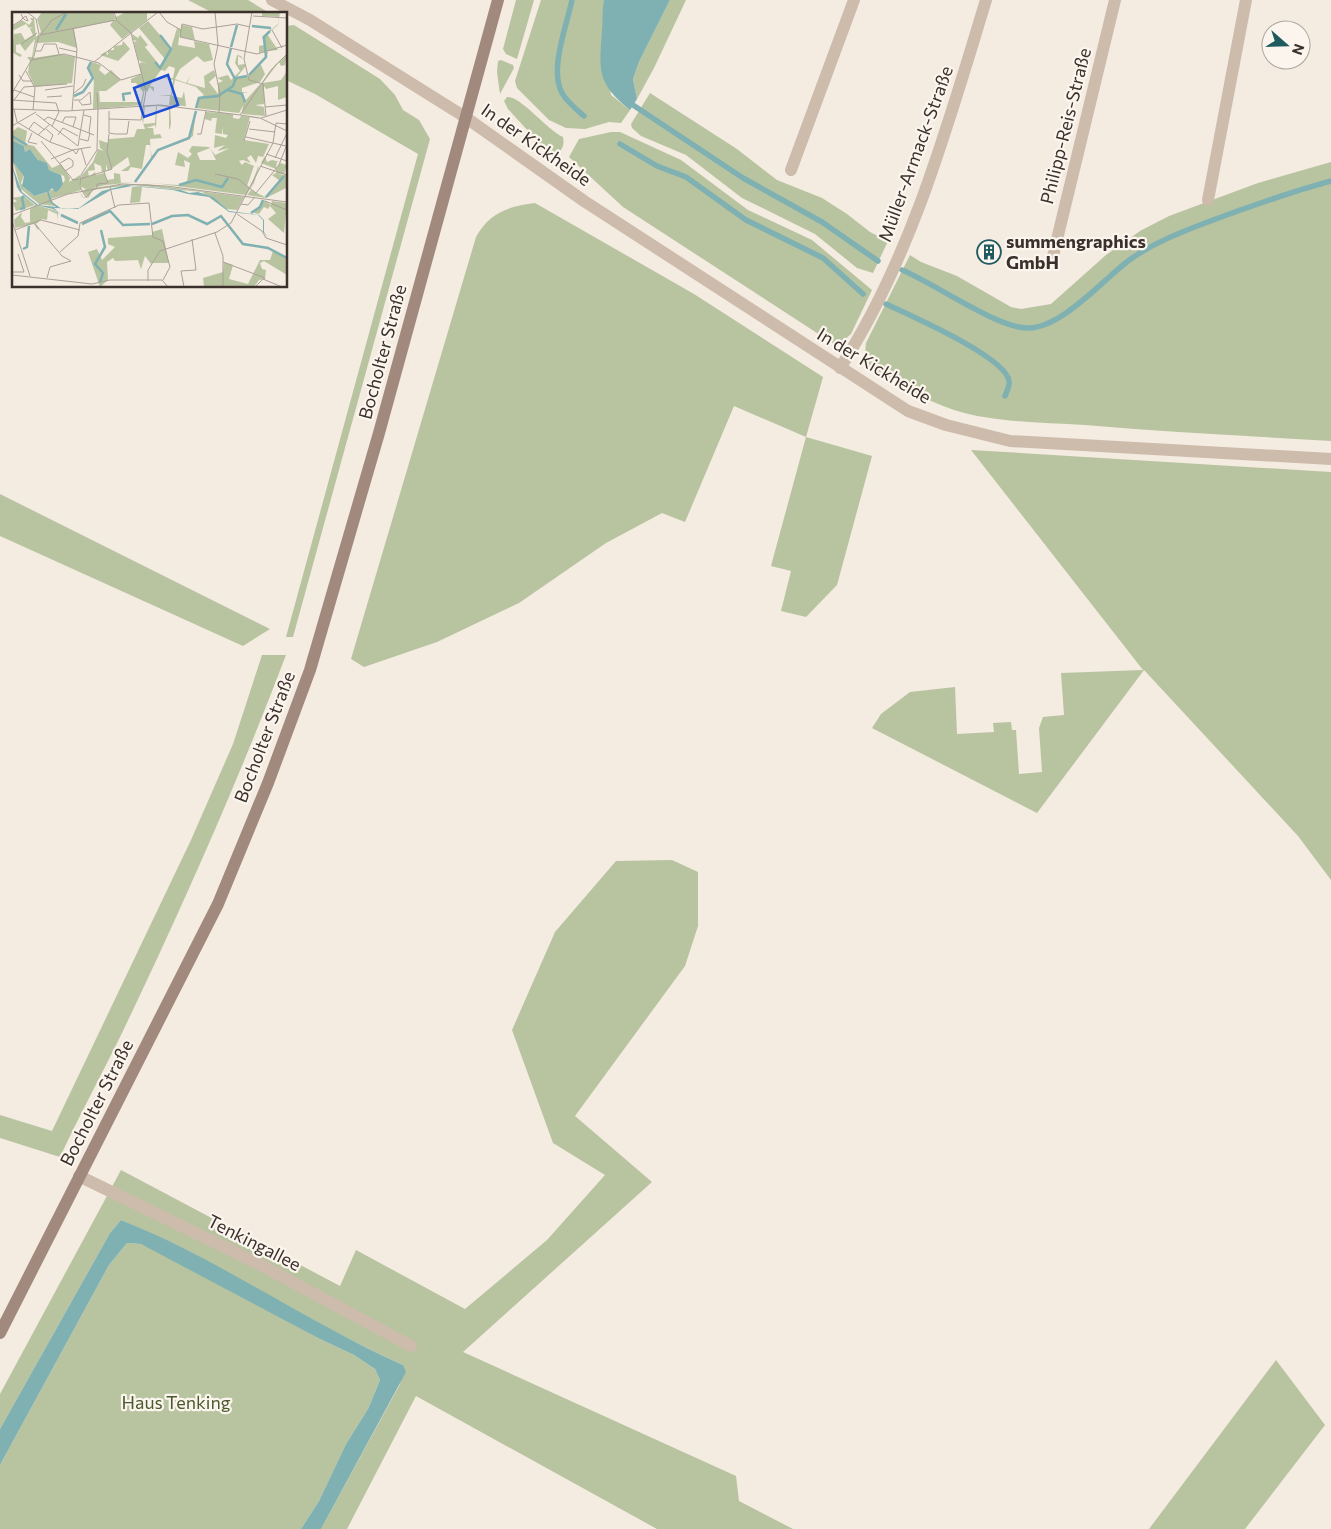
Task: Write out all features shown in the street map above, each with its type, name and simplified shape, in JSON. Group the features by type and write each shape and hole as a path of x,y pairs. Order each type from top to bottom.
{"main road":[{"name":"Bocholter Straße","path":"0,1332 218,904 268,783 310,670 379,433 498,0"}],"street":[{"name":"In der Kickheide","path":"272,0 310,20 465,117 584,200 908,411 946,425 1010,440 1331,459"},
{"path":"791,170 854,0"},
{"name":"Müller-Armack-Straße","path":"840,368 858,338 919,207 947,127 986,0"},
{"name":"Philipp-Reis-Straße","path":"1052,260 1115,0"},
{"path":"1208,200 1246,0"},
{"name":"Tenkingallee","path":"79,1176 257,1263 411,1346"}],"green space":[{"path":"188,0 248,0 268,12 211,12"},
{"path":"516,0 534,0 517,59 506,54 503,49"},
{"path":"541,0 604,0 603,27 611,95 630,110 621,123 609,122 585,129 566,128 549,120 517,88 515,81"},
{"path":"670,0 686,0 637,99 633,79 639,62"},
{"path":"294,25 380,79 395,95 403,110 419,120 430,139 293,637 286,637 418,154 315,94 288,81 288,26"},
{"path":"501,60 513,65 514,68 500,94 497,72 498,61"},
{"path":"650,93 737,149 777,180 822,198 870,232 888,241 873,273 857,268 815,234 742,198 686,155 641,136 632,128 631,124"},
{"path":"507,97 513,98 527,107 549,128 563,137 563,146 560,151 551,156 508,109 504,101"},
{"path":"611,132 620,132 681,160 748,210 812,240 872,290 851,334 837,346 623,207 569,157 579,139"},
{"path":"1331,162 1331,441 1177,432 986,417 954,410 930,401 864,363 866,343 910,255 921,262 957,276 1011,307 1021,309 1051,304 1106,255 1140,231 1169,216 1258,183"},
{"path":"535,203 694,294 823,377 806,437 734,406 685,522 662,513 606,543 519,603 437,642 364,667 351,659 476,237 494,216 517,206"},
{"path":"806,437 872,456 837,585 806,617 781,611 791,571 771,566"},
{"path":"971,450 1331,472 1331,880 1298,836 1144,670 1037,813 872,728 881,714 910,692 955,687 957,734 994,732 993,723 1011,722 1012,730 1016,730 1019,774 1042,772 1039,728 1043,717 1064,715 1061,673 1143,670"},
{"path":"0,494 270,629 243,646 0,536"},
{"path":"262,655 286,655 248,751 187,894 121,1035 60,1157 0,1138 0,1115 52,1131 191,840 233,744"},
{"path":"672,860 698,872 698,926 685,966 575,1116 652,1182 463,1352 736,1476 739,1501 793,1529 657,1529 416,1396 347,1529 321,1529 400,1384 403,1365 332,1330 157,1236 121,1220 110,1233 0,1429 0,1394 121,1170 340,1286 356,1250 465,1309 547,1240 605,1175 553,1143 512,1030 555,932 616,861"},
{"name":"Haus Tenking","path":"127,1243 141,1244 162,1253 320,1339 354,1355 375,1369 380,1380 368,1409 346,1444 319,1501 301,1529 0,1529 0,1465 109,1265"},
{"path":"1276,1360 1325,1425 1245,1529 1149,1529"}],"water":[{"path":"604,0 670,0 639,62 633,79 637,99 630,110 611,92 602,76 600,57"},
{"path":"121,1220 193,1253 332,1330 403,1365 406,1372 321,1529 301,1529 319,1501 346,1444 368,1409 380,1380 375,1369 354,1355 320,1339 141,1244 127,1243 109,1265 0,1465 0,1429 110,1233"}],"waterway":[{"path":"572,0 560,47 557,72 558,83 566,99 584,116"},
{"path":"633,105 743,178 822,222 878,261"},
{"path":"620,144 657,166 686,177 746,220 823,258 863,294"},
{"path":"902,270 984,314 1001,321 1029,328 1042,326 1068,312 1128,261 1156,244 1236,211 1331,181"},
{"path":"886,304 955,338 992,360 1004,371 1009,381 1005,396"}],"place":[{"name":"summengraphics GmbH","path":"989,252"}]}
